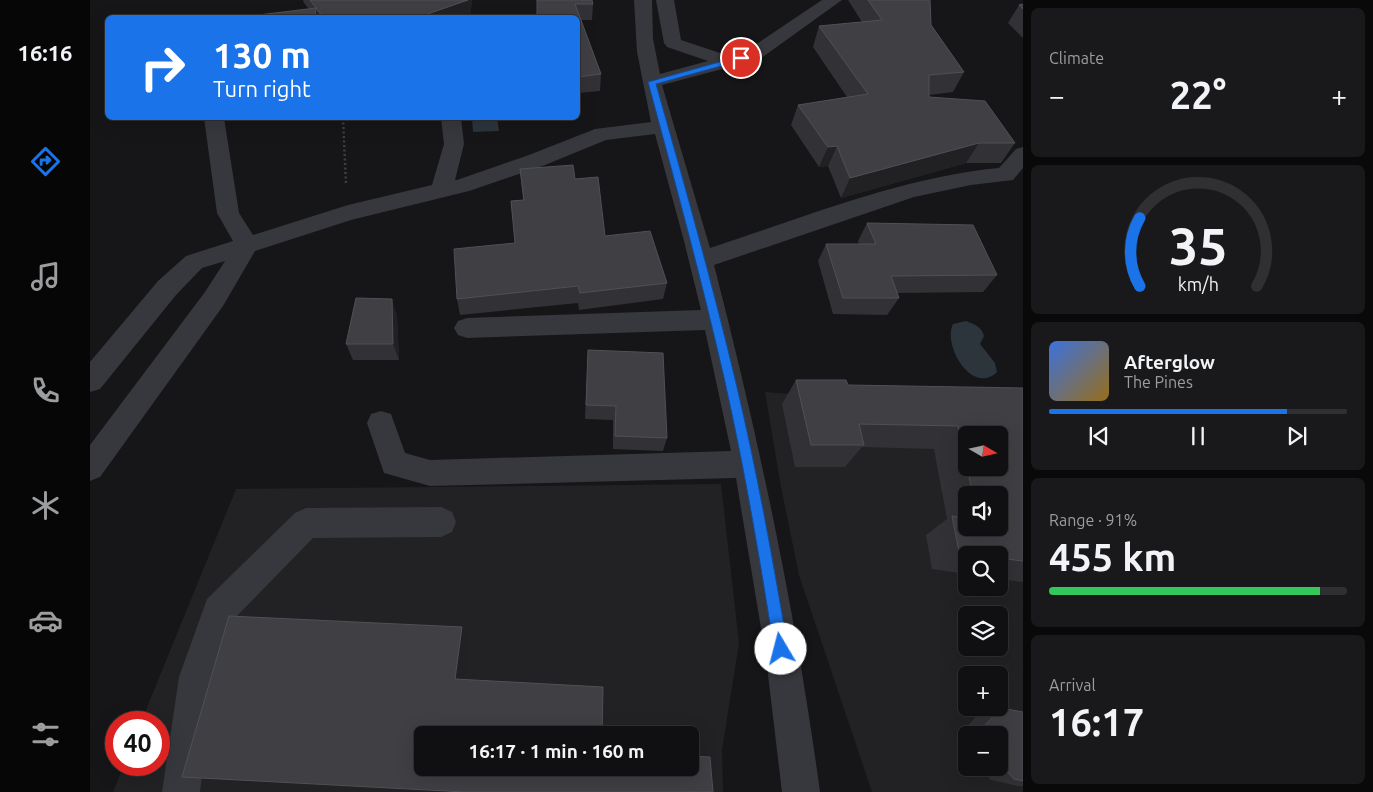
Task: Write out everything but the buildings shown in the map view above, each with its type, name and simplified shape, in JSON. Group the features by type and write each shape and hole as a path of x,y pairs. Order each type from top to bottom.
{"street":[{"path":"643,0 643,29 652,82 701,260 748,464 778,630 801,792"},
{"path":"665,0 673,43 729,62"},
{"path":"652,82 753,55 833,0"},
{"path":"214,120 228,213 247,245"},
{"path":"441,191 454,144 451,120"},
{"path":"90,381 167,288 194,262 348,213 461,186 602,134 663,127"},
{"path":"701,260 911,190 971,178 1014,175 1023,154"},
{"path":"90,468 214,299 247,245"},
{"path":"467,328 687,322 714,319"},
{"path":"380,423 394,464 430,474 748,464"},
{"path":"181,792 196,677 220,611 306,523 441,522"}],"path":[{"path":"343,120 348,213"}],"shaded area":[{"path":"472,120 497,120 499,131 473,132"},
{"path":"966,321 980,328 984,336 980,344 995,363 997,372 988,378 978,378 970,373 956,355 952,344 951,333 953,324"},
{"path":"765,392 1023,411 1023,792 872,792 799,575 781,487"},
{"path":"721,484 739,643 722,750 723,792 113,792 120,776 170,776 170,711 145,711 236,489"}],"route":[{"path":"741,58 652,82 701,260 730,384 762,535 781,649"}]}
